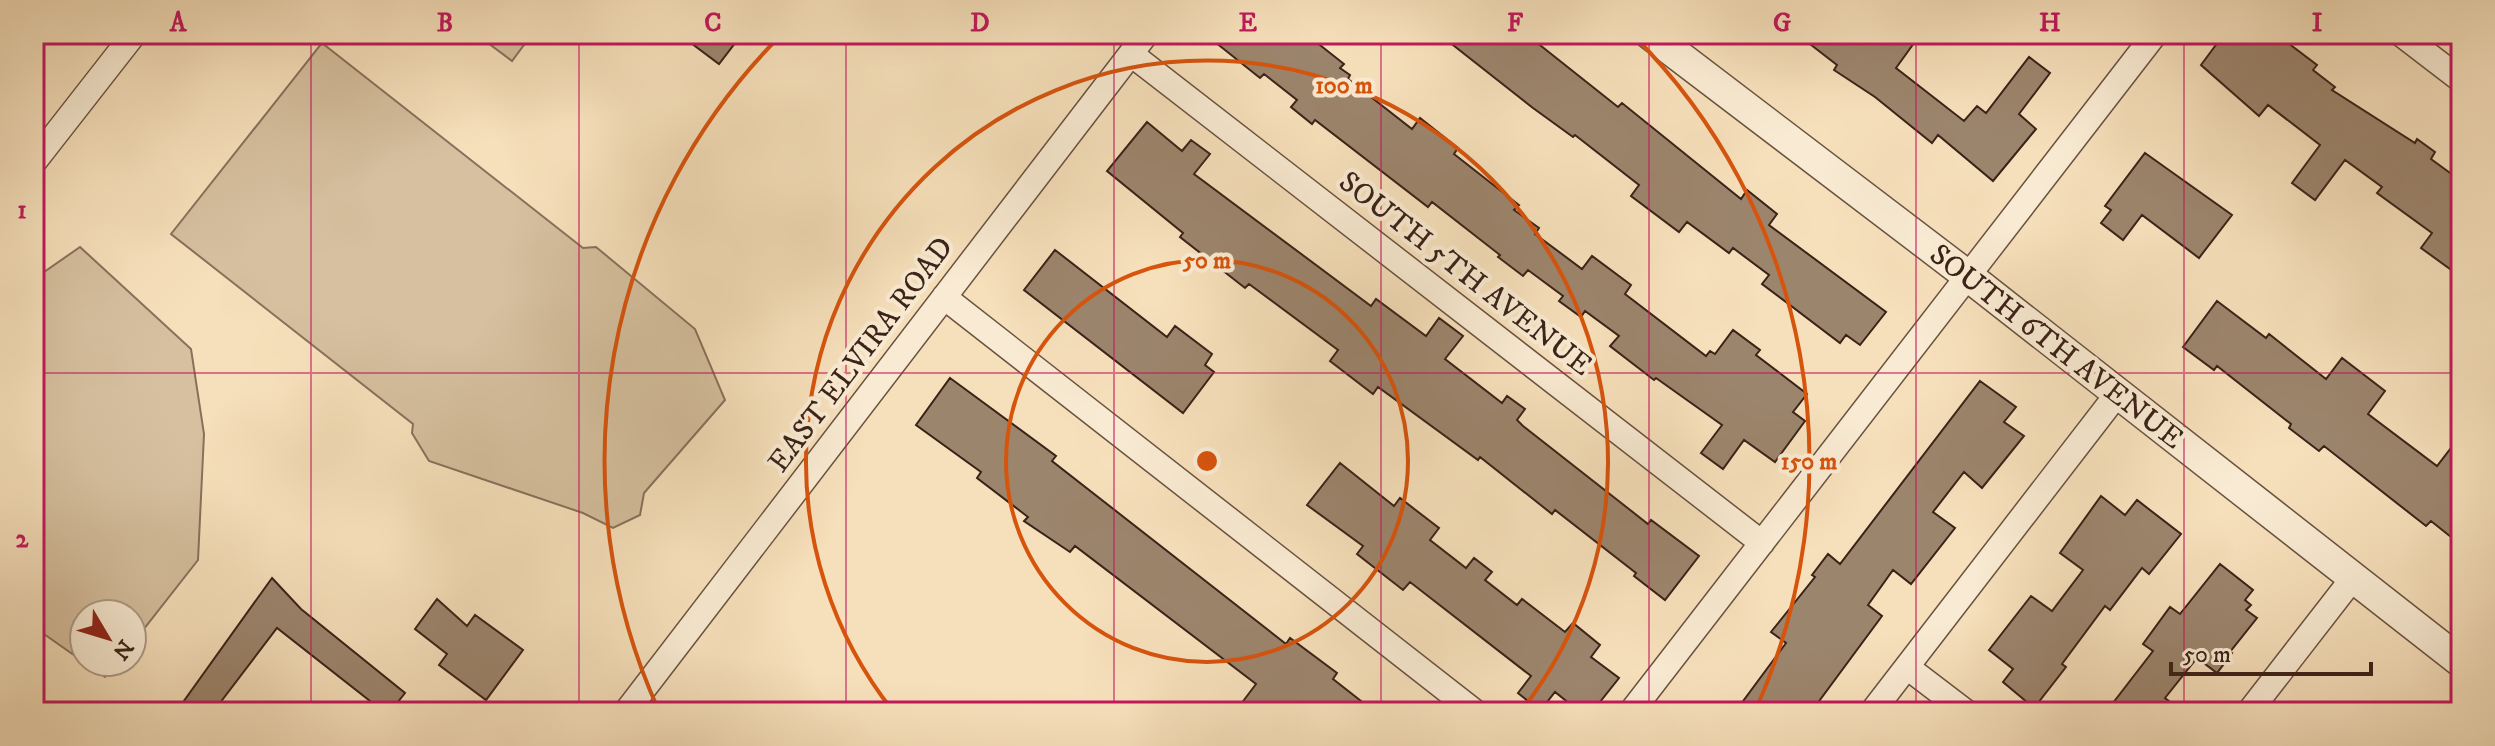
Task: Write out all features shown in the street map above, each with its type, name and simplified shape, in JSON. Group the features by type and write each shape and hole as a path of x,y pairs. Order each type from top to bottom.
{"street":[{"path":"34,162 134,34"},
{"name":"EAST ELVIRA ROAD","path":"626,712 1146,34"},
{"name":"SOUTH 6TH AVENUE","path":"1650,34 1968,276 2461,662"},
{"path":"1631,712 2155,34"},
{"path":"2401,34 2461,80"},
{"name":"SOUTH 5TH AVENUE","path":"1131,54 1762,543"},
{"path":"944,297 1475,712"},
{"path":"1872,712 2118,393"},
{"path":"2249,712 2353,578"},
{"path":"1907,667 1966,712"}],"shaded area":[{"path":"482,34 532,34 512,61 480,37"},
{"path":"322,43 583,248 596,247 695,329 725,400 644,493 640,515 613,528 583,513 429,461 412,433 413,424 171,234"},
{"path":"80,247 191,349 204,434 198,560 148,624 148,598 68,598 68,651 34,627 34,279"}],"building":[{"path":"679,34 742,34 719,64"},
{"path":"1205,34 1306,34 1344,64 1340,68 1350,75 1348,79 1412,129 1420,118 1458,148 1454,154 1519,205 1514,210 1539,228 1535,234 1582,269 1592,256 1631,285 1625,294 1706,356 1710,351 1715,354 1733,330 1760,350 1756,355 1807,394 1793,412 1805,421 1775,462 1744,440 1723,469 1701,453 1722,425 1656,378 1654,380 1610,346 1619,336 1585,311 1581,317 1559,301 1563,296 1528,270 1523,276 1432,202 1428,207 1315,120 1312,124 1291,107 1297,100 1264,74 1260,78"},
{"path":"1439,34 1526,34 1618,107 1622,103 1741,199 1747,190 1777,214 1769,225 1886,312 1860,345 1846,335 1840,343 1762,284 1769,275 1733,248 1729,253 1687,222 1679,232 1631,196 1639,185 1575,135 1573,137 1533,108"},
{"path":"1797,34 1900,34 1914,43 1896,68 1964,121 1977,106 1986,113 2029,57 2050,73 2019,114 2036,129 1993,181 1938,135 1932,143 1875,97 1834,70 1837,65"},
{"path":"2224,34 2276,34 2317,65 2313,70 2335,87 2332,90 2415,143 2417,139 2435,152 2431,159 2461,181 2461,277 2421,248 2432,233 2377,193 2382,187 2345,160 2315,200 2292,183 2320,145 2268,105 2259,116 2201,65"},
{"path":"1147,122 1182,151 1191,140 1210,154 1194,174 1371,306 1376,299 1426,336 1439,318 1463,336 1445,359 1502,403 1507,396 1525,409 1517,420 1523,426 1648,524 1651,520 1699,556 1665,600 1634,576 1636,573 1555,510 1552,514 1480,457 1478,460 1378,387 1373,394 1330,361 1338,350 1249,284 1245,288 1180,237 1183,233 1107,171"},
{"path":"2145,153 2232,215 2199,258 2142,215 2123,240 2101,223 2111,210 2105,206"},
{"path":"1055,250 1167,337 1175,326 1212,354 1205,365 1214,372 1183,413 1024,290"},
{"path":"2217,301 2266,338 2269,334 2326,379 2342,358 2385,391 2368,414 2437,466 2461,435 2461,545 2431,521 2426,526 2324,446 2319,451 2289,428 2291,424 2217,366 2214,370 2183,347"},
{"path":"950,378 1056,456 1052,461 1286,644 1290,638 1337,673 1333,679 1375,712 1252,712 1241,704 1256,684 1075,546 1070,552 1024,521 1028,517 977,478 981,472 916,425"},
{"path":"1980,381 2016,407 2004,422 2024,436 1982,488 1964,472 1933,512 1955,528 1911,584 1893,570 1868,605 1882,616 1811,712 1735,712 1786,643 1771,632 1815,577 1812,575 1828,554 1840,564"},
{"path":"1340,463 1394,506 1400,498 1439,528 1430,540 1466,568 1474,558 1492,572 1485,580 1517,605 1522,599 1565,632 1573,623 1600,645 1591,657 1619,678 1592,712 1580,712 1555,692 1540,711 1518,693 1531,676 1410,582 1403,590 1357,554 1363,546 1307,505"},
{"path":"2101,496 2125,515 2137,500 2181,534 2149,574 2142,568 2110,610 2105,606 2062,664 2066,667 2034,708 2003,682 2013,669 1989,650 2031,596 2052,611 2083,570 2060,553"},
{"path":"2220,564 2253,590 2245,600 2251,605 2246,610 2257,618 2217,673 2197,658 2165,698 2183,712 2106,712 2153,651 2143,644 2170,607 2180,614"},
{"path":"272,578 301,609 405,693 390,712 384,712 277,628 213,712 176,712"},
{"path":"437,599 467,626 475,615 523,650 486,700 439,665 447,654 415,629"}]}
